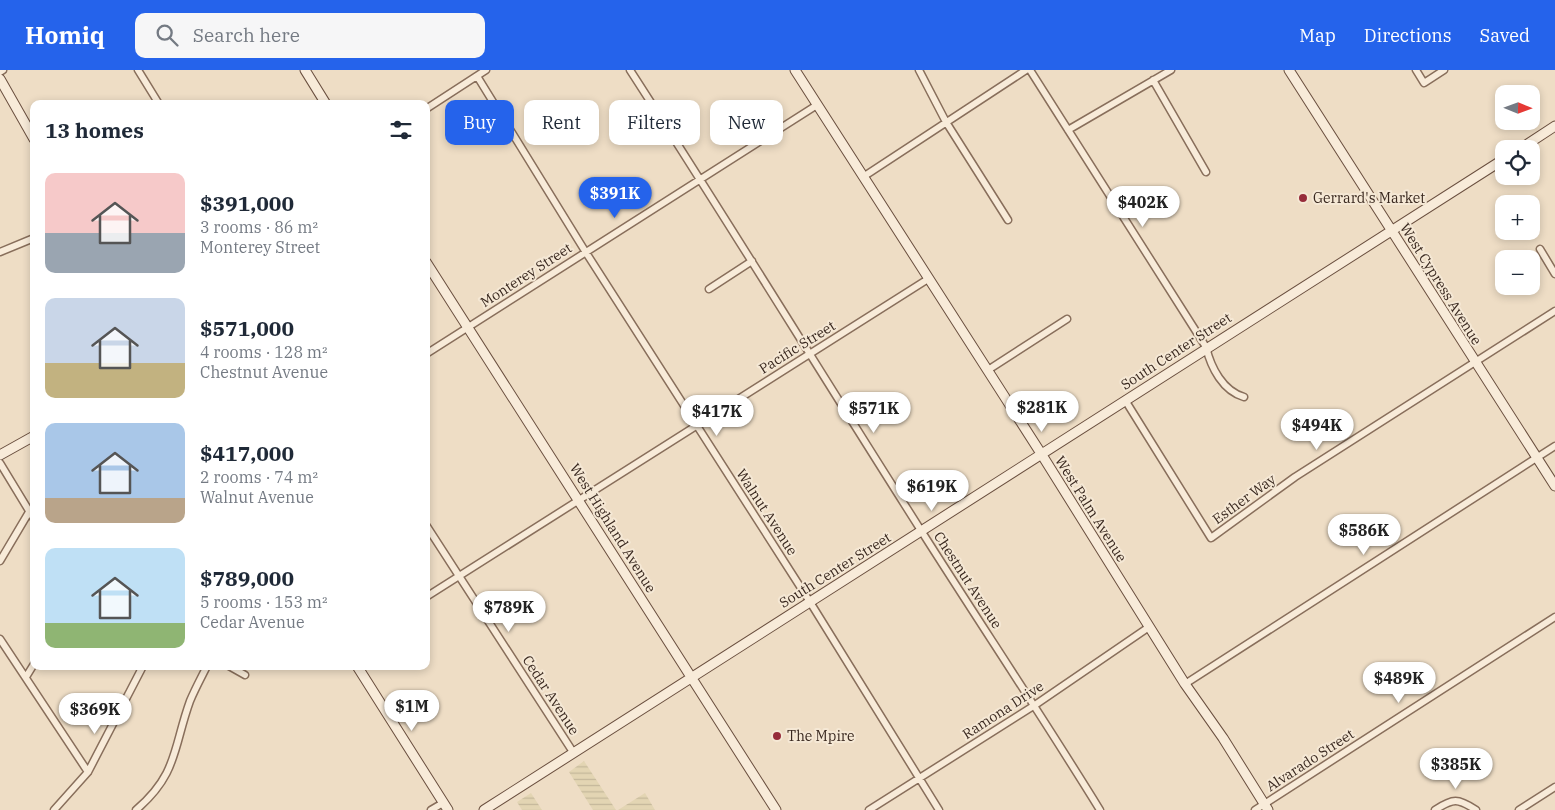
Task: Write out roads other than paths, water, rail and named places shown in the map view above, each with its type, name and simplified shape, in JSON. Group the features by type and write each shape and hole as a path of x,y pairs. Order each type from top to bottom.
{"street":[{"path":"0,72 4,70"},
{"path":"138,70 157,100"},
{"path":"305,70 324,100"},
{"path":"430,106 486,70"},
{"name":"Chestnut Avenue","path":"630,70 811,353 922,532 1036,705 1100,810"},
{"name":"West Palm Avenue","path":"795,70 1042,455 1149,628 1223,738 1266,807"},
{"path":"919,70 946,122 1008,220"},
{"path":"862,177 1026,70"},
{"path":"1030,70 1206,347 1220,380 1236,395 1244,397"},
{"path":"1068,130 1171,70"},
{"name":"West Cypress Avenue","path":"1289,70 1555,486"},
{"path":"1416,70 1424,83 1444,70"},
{"name":"Walnut Avenue","path":"477,76 585,251 810,602 939,810"},
{"path":"0,79 30,132"},
{"path":"1153,80 1206,172"},
{"name":"Monterey Street","path":"430,351 817,105"},
{"path":"1534,140 1555,126"},
{"name":"South Center Street","path":"484,810 922,532 1206,347 1495,165"},
{"path":"0,252 30,241"},
{"path":"1540,249 1555,274"},
{"path":"709,289 752,261"},
{"name":"West Highland Avenue","path":"430,268 776,810"},
{"name":"Pacific Street","path":"430,594 928,279"},
{"name":"Esther Way","path":"1125,400 1211,538 1295,477 1555,311"},
{"path":"988,370 1067,320"},
{"path":"0,455 30,438"},
{"path":"1185,684 1555,446"},
{"path":"0,463 29,512 0,561"},
{"name":"Cedar Avenue","path":"430,531 573,752"},
{"name":"Alvarado Street","path":"1255,810 1266,807 1555,617"},
{"name":"Ramona Drive","path":"869,810 1036,705 1149,628"},
{"path":"0,639 88,772"},
{"path":"26,677 30,670"},
{"path":"54,810 88,772 141,670"},
{"path":"136,810 165,780 191,700 205,670"},
{"path":"235,670 245,676"},
{"path":"360,670 446,806 431,810"},
{"path":"1519,810 1555,787"},
{"path":"1435,810 1446,803 1458,800 1476,810"}],"place":[{"name":"Gerrard's Market","path":"1303,198"},
{"name":"The Mpire","path":"777,736"}]}
